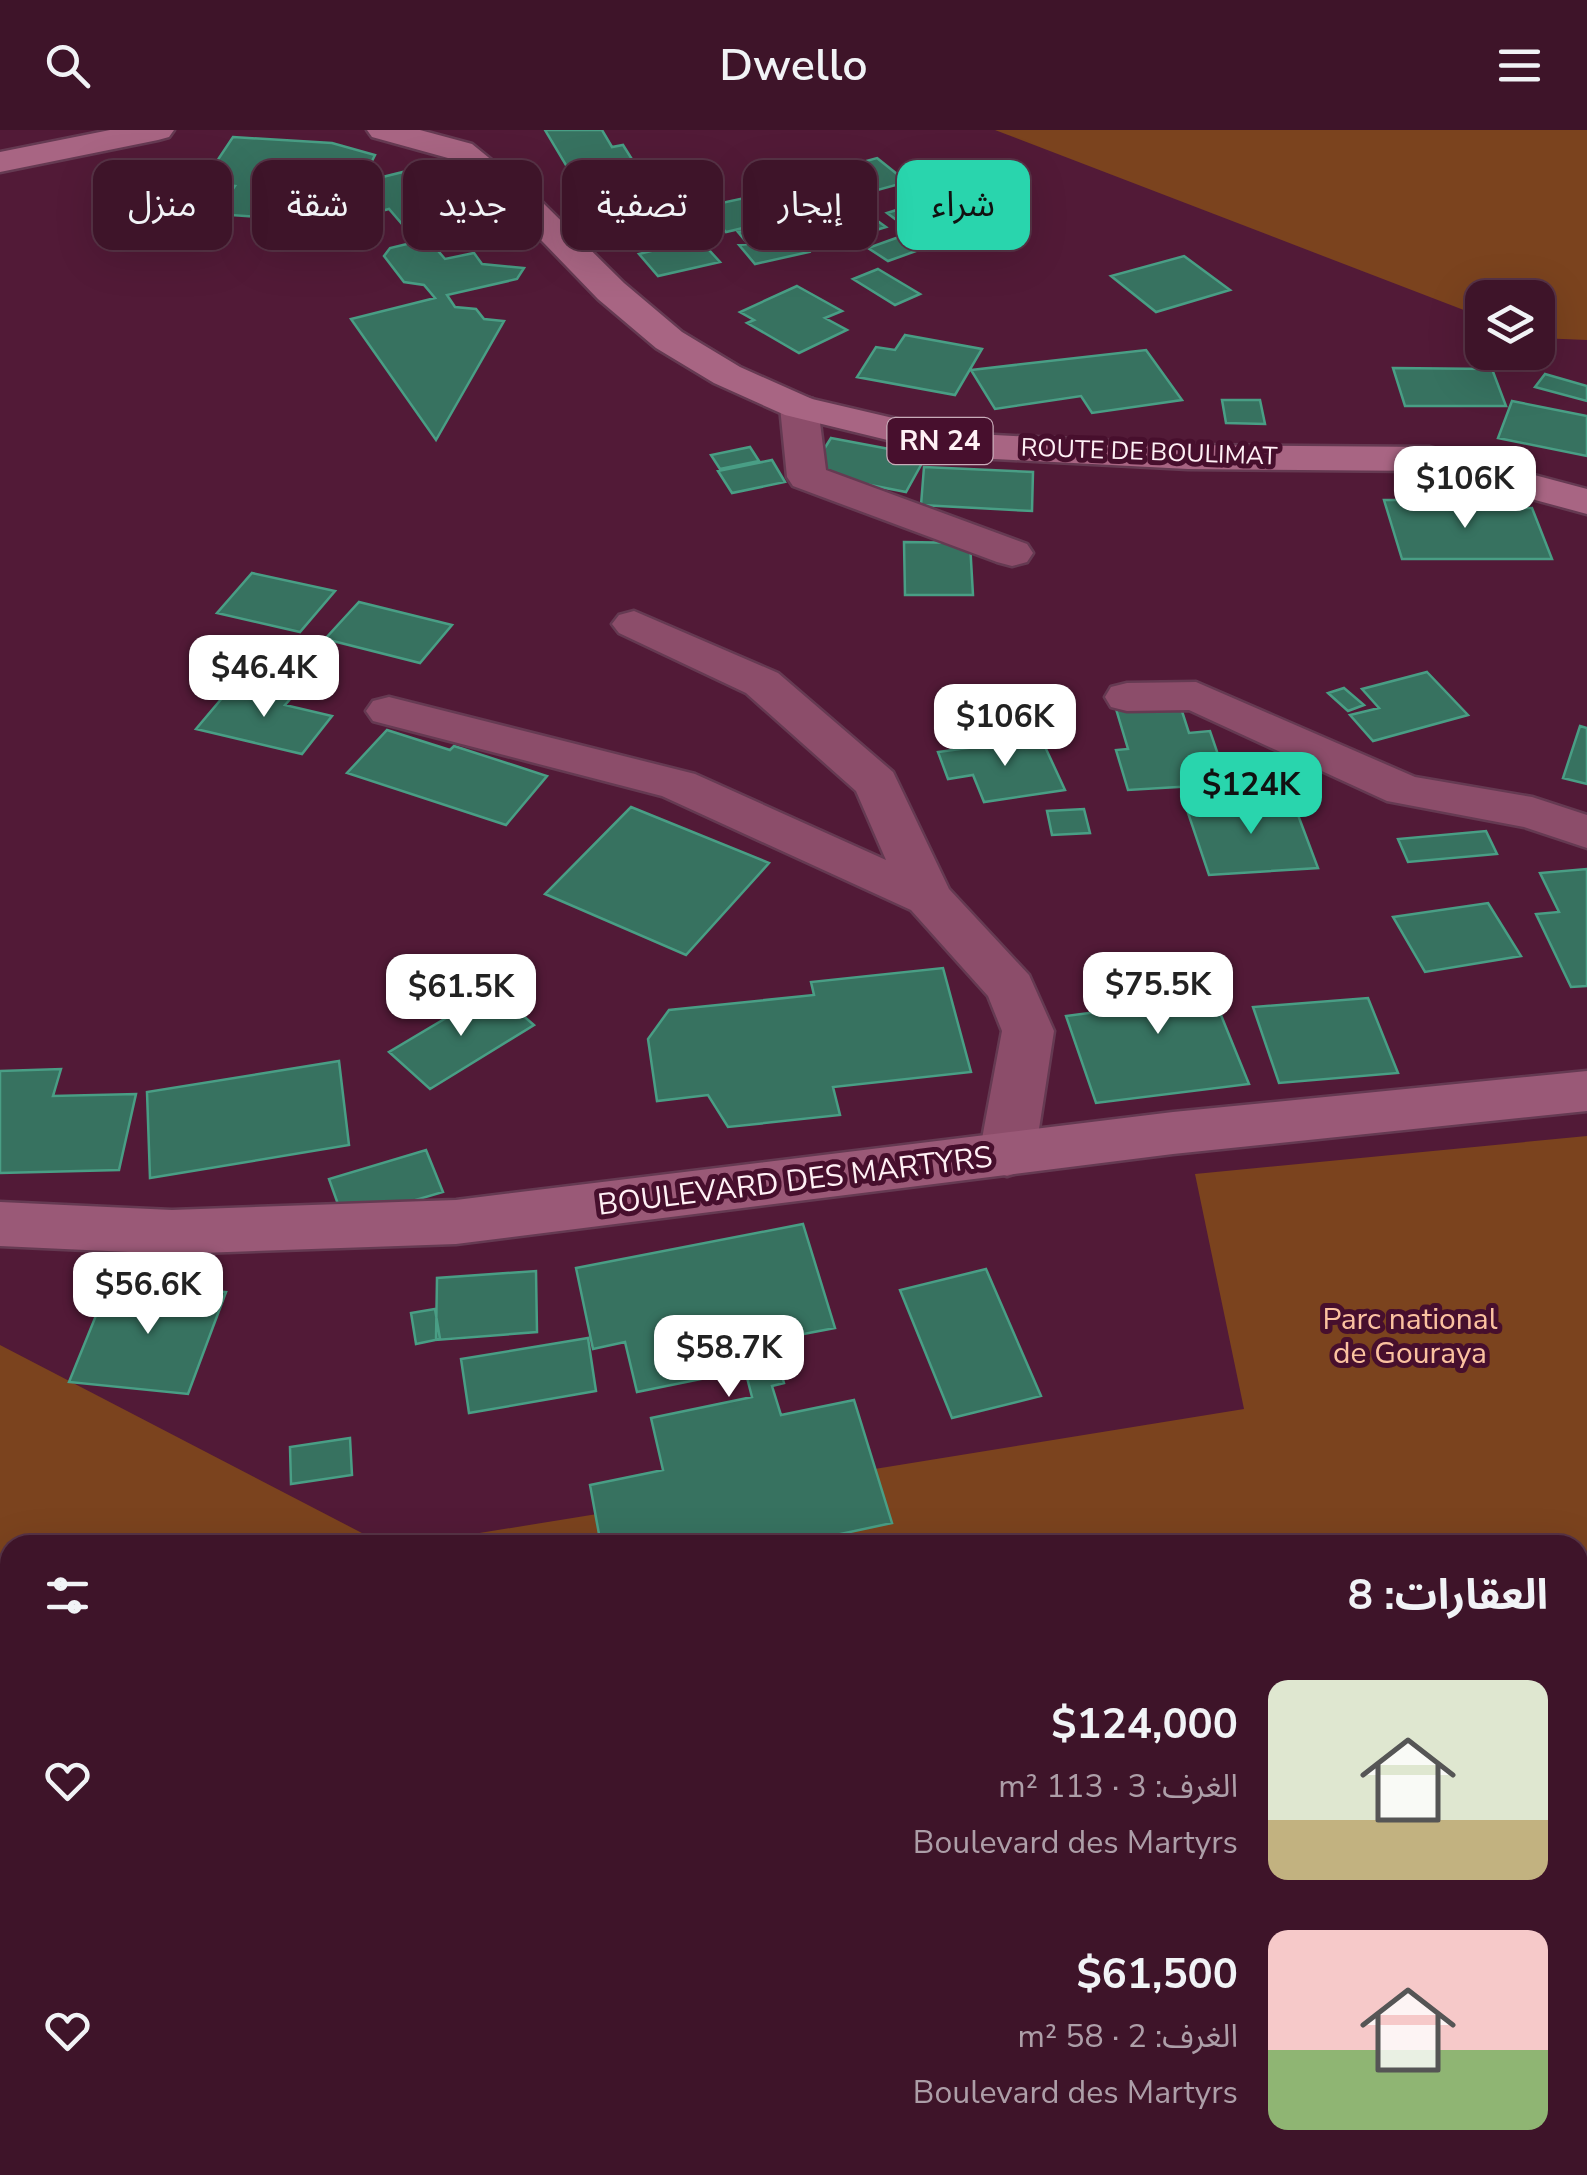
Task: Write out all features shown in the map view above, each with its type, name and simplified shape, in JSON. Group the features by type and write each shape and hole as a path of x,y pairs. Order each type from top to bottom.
{"main road":[{"path":"0,162 158,130"},
{"name":"ROUTE DE BOULIMAT","path":"384,130 460,151 525,204 611,292 669,340 728,376 798,408 957,445 1188,456 1429,459 1587,502"},
{"name":"BOULEVARD DES MARTYRS","path":"0,1224 172,1232 456,1222 1007,1154 1587,1090"}],"street":[{"path":"798,408 807,477 1012,553"},
{"path":"634,624 762,683 876,783 928,898 1012,988 1028,1031 1007,1154"},
{"path":"1127,697 1196,696 1404,790 1532,813 1587,832"},
{"path":"389,711 678,785 928,898"}],"green space":[{"path":"995,130 1587,130 1587,340 1555,339 1555,280 1465,280 1465,310"},
{"name":"Parc national de Gouraya","path":"1587,1136 1587,1535 468,1535 1244,1409 1195,1174"},
{"name":"Parc national de Gouraya","path":"0,1345 366,1535 0,1535"}],"building":[{"path":"545,130 602,130 612,147 623,145 632,160 563,160"},
{"path":"233,137 332,143 375,155 372,160 252,160 252,216 232,215 232,160 218,160"},
{"path":"877,158 897,174 897,185 877,190 877,160 870,160"},
{"path":"403,172 403,225 389,209 383,211 383,177"},
{"path":"743,198 743,228 726,232 723,229 723,203"},
{"path":"897,238 897,250 919,250 888,261 871,250 877,250 877,245"},
{"path":"403,245 403,250 437,250 445,259 474,253 482,264 524,268 517,279 447,295 455,307 476,309 484,319 504,321 436,440 351,319 435,298 424,285 404,282 384,256 390,248"},
{"path":"655,250 709,250 720,262 658,276 639,254"},
{"path":"743,250 809,252 755,264"},
{"path":"1184,256 1230,290 1156,312 1111,276"},
{"path":"878,269 920,294 895,305 853,279"},
{"path":"797,286 842,311 825,318 847,330 799,353 747,323 754,320 740,312"},
{"path":"905,335 982,349 955,395 857,377 876,347 895,350"},
{"path":"1146,350 1182,400 1092,413 1081,396 995,409 971,370"},
{"path":"1393,368 1492,370 1506,406 1405,406"},
{"path":"1545,374 1587,386 1587,401 1535,387"},
{"path":"1222,400 1260,400 1265,424 1226,423"},
{"path":"1512,401 1587,416 1587,456 1498,438"},
{"path":"831,438 926,456 906,492 809,473"},
{"path":"750,447 759,461 720,469 711,455"},
{"path":"772,460 785,482 732,493 718,471"},
{"path":"924,467 1033,472 1032,511 921,505"},
{"path":"1384,500 1470,500 1473,508 1532,508 1552,559 1402,559"},
{"path":"904,542 970,543 973,595 905,595"},
{"path":"252,573 335,591 300,632 217,613"},
{"path":"359,602 452,625 420,663 325,639"},
{"path":"1427,672 1468,715 1373,741 1350,715 1379,708 1362,689"},
{"path":"234,684 292,697 285,705 332,716 302,754 196,729"},
{"path":"1344,688 1364,705 1348,711 1328,693"},
{"path":"1180,705 1189,733 1210,731 1228,784 1128,790 1116,750 1128,749 1116,709"},
{"path":"1580,726 1587,728 1587,784 1563,778"},
{"path":"387,730 450,750 454,746 547,776 506,825 347,773"},
{"path":"1041,738 1065,790 984,802 973,775 948,779 938,752"},
{"path":"1292,799 1318,868 1209,875 1186,807"},
{"path":"631,807 769,863 686,955 545,894"},
{"path":"1084,809 1090,833 1052,835 1047,811"},
{"path":"1486,831 1497,854 1408,862 1398,839"},
{"path":"1587,869 1587,986 1571,987 1536,914 1559,912 1540,873"},
{"path":"1488,903 1521,956 1425,972 1393,917"},
{"path":"1199,961 1249,1084 1096,1103 1066,1016 1127,1008 1113,971"},
{"path":"943,968 971,1072 833,1087 840,1115 728,1127 708,1095 657,1101 648,1039 669,1010 814,995 811,982"},
{"path":"493,990 534,1025 430,1089 389,1052"},
{"path":"1368,998 1398,1073 1279,1083 1253,1007"},
{"path":"339,1061 349,1145 150,1178 147,1092"},
{"path":"61,1069 53,1096 136,1094 119,1170 0,1173 0,1071"},
{"path":"426,1150 443,1192 344,1221 329,1179"},
{"path":"803,1224 835,1328 772,1340 784,1383 772,1386 781,1415 854,1400 892,1523 836,1535 599,1535 590,1485 663,1470 651,1418 752,1397 745,1370 637,1392 625,1342 593,1349 576,1268"},
{"path":"986,1269 1041,1396 952,1418 900,1290"},
{"path":"536,1271 537,1332 436,1340 437,1278"},
{"path":"110,1281 226,1292 188,1394 69,1382"},
{"path":"435,1309 440,1339 416,1344 411,1313"},
{"path":"588,1338 596,1391 469,1413 461,1359"},
{"path":"350,1438 352,1475 291,1484 290,1447"}]}
